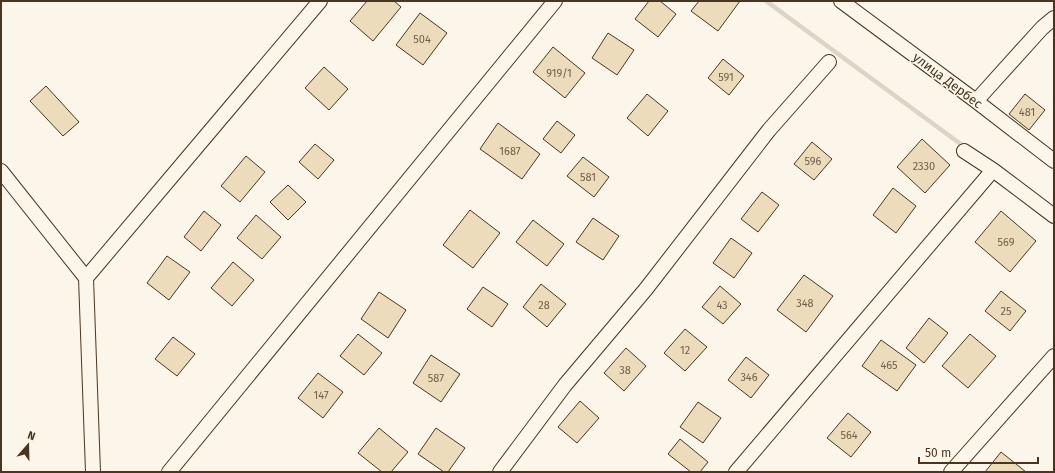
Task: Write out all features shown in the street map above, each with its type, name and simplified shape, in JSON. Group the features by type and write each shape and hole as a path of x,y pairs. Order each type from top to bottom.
{"street":[{"path":"86,278 320,1"},
{"path":"169,472 556,1"},
{"name":"улица Дербес","path":"841,1 1054,161"},
{"path":"976,101 1042,28 1054,18"},
{"path":"500,472 565,385 646,289 769,130 829,62"},
{"path":"964,151 993,170 1054,216"},
{"path":"736,472 993,170"},
{"path":"1,171 86,278 93,472"},
{"path":"951,472 1054,356"}],"building":[{"path":"367,1 394,1 401,7 373,41 350,21"},
{"path":"649,1 660,1 676,14 658,37 635,19"},
{"path":"699,1 740,1 718,31 691,11"},
{"path":"420,13 447,33 423,65 396,45"},
{"path":"608,33 634,50 617,75 592,58"},
{"path":"553,47 585,73 565,98 533,72"},
{"path":"723,59 744,76 729,95 708,78"},
{"path":"324,67 348,89 329,110 305,88"},
{"path":"46,86 79,122 63,136 30,101"},
{"path":"647,94 668,111 648,136 627,118"},
{"path":"1025,94 1045,110 1029,130 1009,114"},
{"path":"557,121 575,135 561,153 543,139"},
{"path":"498,123 540,154 522,179 480,149"},
{"path":"922,139 950,165 925,193 897,167"},
{"path":"812,142 832,159 814,180 794,164"},
{"path":"315,144 334,160 318,179 299,162"},
{"path":"246,156 265,172 240,202 221,186"},
{"path":"583,157 609,177 594,197 567,176"},
{"path":"288,185 306,202 288,220 270,202"},
{"path":"893,188 916,206 896,233 873,215"},
{"path":"762,192 779,205 758,232 741,219"},
{"path":"470,210 500,233 473,268 443,245"},
{"path":"204,211 221,225 201,251 184,237"},
{"path":"1001,211 1036,241 1010,272 975,242"},
{"path":"256,215 281,237 262,259 237,238"},
{"path":"593,218 619,236 603,260 576,242"},
{"path":"533,220 564,244 547,266 516,242"},
{"path":"731,238 752,253 734,278 713,263"},
{"path":"167,256 190,272 169,300 147,283"},
{"path":"233,262 254,280 232,306 211,288"},
{"path":"804,275 833,296 806,332 777,310"},
{"path":"541,284 566,304 547,327 523,307"},
{"path":"720,286 741,304 723,324 702,307"},
{"path":"483,287 508,304 492,327 467,309"},
{"path":"1001,291 1026,311 1010,331 985,311"},
{"path":"379,292 406,310 388,338 361,319"},
{"path":"929,318 948,333 924,363 906,348"},
{"path":"685,329 707,347 685,371 664,353"},
{"path":"358,334 382,353 364,375 340,356"},
{"path":"970,334 996,356 968,388 942,366"},
{"path":"173,337 195,354 177,376 155,359"},
{"path":"881,340 916,365 897,391 862,366"},
{"path":"626,348 646,366 624,391 604,373"},
{"path":"431,355 460,374 441,402 413,383"},
{"path":"746,357 769,375 751,398 728,380"},
{"path":"318,373 343,392 323,418 298,398"},
{"path":"580,401 599,418 577,443 558,427"},
{"path":"698,402 721,418 703,443 680,427"},
{"path":"848,413 871,432 851,457 827,438"},
{"path":"379,428 408,452 391,472 382,472 358,453"},
{"path":"436,428 465,448 448,472 444,472 418,454"},
{"path":"680,439 708,462 700,472 691,472 668,454"},
{"path":"1001,452 1026,472 985,472"}],"waterway":[{"path":"766,1 966,148"}]}
